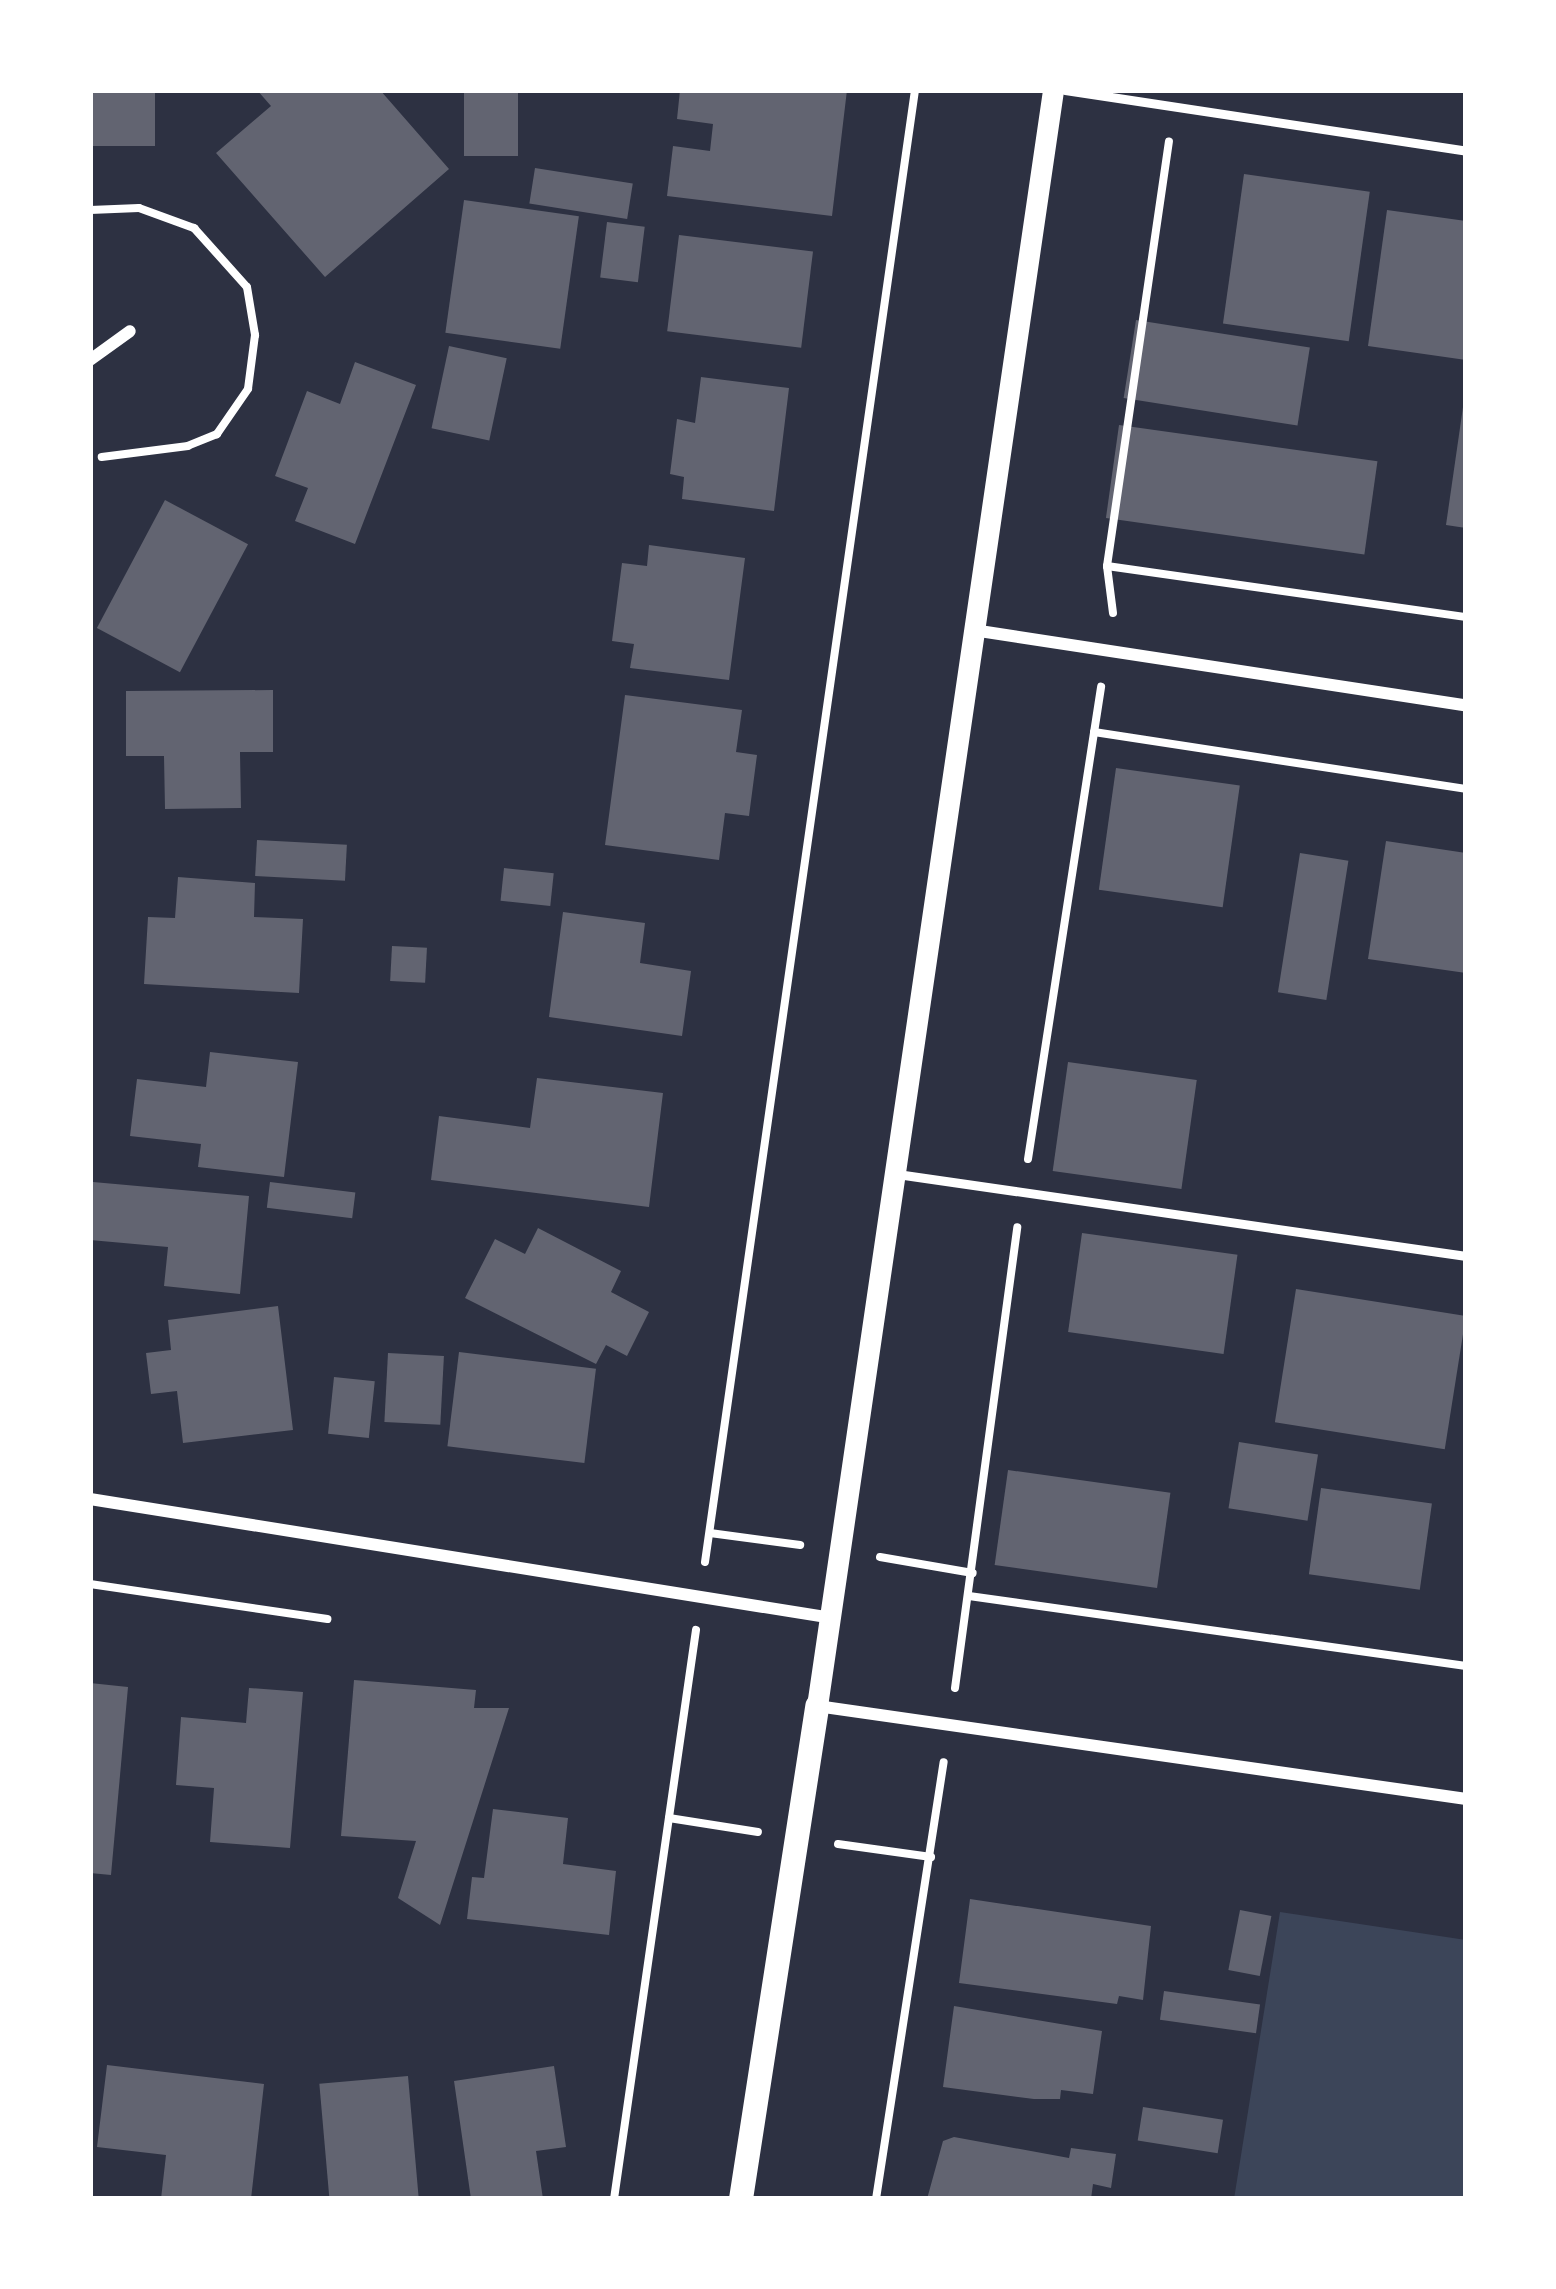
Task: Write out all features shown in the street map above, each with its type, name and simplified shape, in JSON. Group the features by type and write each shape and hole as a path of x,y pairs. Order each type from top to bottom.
{"main road":[{"path":"742,2199 817,1706"}],"street":[{"path":"1053,90 817,1706 1466,1799"},
{"path":"90,360 130,331"},
{"path":"974,630 1466,705"},
{"path":"90,1499 832,1618"}],"lane":[{"path":"1065,90 1466,151"},
{"path":"892,1173 1466,1256"}],"path":[{"path":"614,2199 915,90"},
{"path":"1174,107 1107,566 1466,617"},
{"path":"90,210 139,208 194,228 247,286 255,335 248,389 217,434 188,446 102,457"},
{"path":"1094,732 1466,789"},
{"path":"90,1584 327,1618"},
{"path":"876,2199 969,1596 1466,1666"}],"shaded area":[{"path":"1280,1912 1466,1940 1466,2199 1234,2199"}],"building":[{"path":"90,90 155,90 155,146 90,146"},
{"path":"257,90 380,90 449,169 325,277 216,153 271,106"},
{"path":"464,90 518,90 518,156 464,156"},
{"path":"680,90 847,90 832,216 667,196 673,146 710,151 713,124 677,119"},
{"path":"535,168 633,183 627,219 529,204"},
{"path":"1244,174 1370,192 1349,341 1223,324"},
{"path":"464,200 579,216 560,349 445,333"},
{"path":"1387,210 1466,221 1466,360 1368,346"},
{"path":"607,222 645,227 638,282 600,278"},
{"path":"679,235 813,251 801,348 667,331"},
{"path":"1136,320 1310,348 1297,426 1124,398"},
{"path":"449,346 507,358 489,440 432,428"},
{"path":"355,362 416,385 355,544 295,521 308,488 275,476 307,391 340,404"},
{"path":"701,377 789,388 774,511 682,499 684,477 670,474 677,419 695,423"},
{"path":"1466,407 1466,528 1446,525"},
{"path":"1119,425 1377,461 1364,554 1106,518"},
{"path":"165,500 248,544 180,672 97,628"},
{"path":"649,545 745,558 729,680 630,668 634,644 612,641 622,563 647,566"},
{"path":"273,690 273,752 240,752 241,808 165,809 164,756 126,756 126,691"},
{"path":"625,695 742,710 736,752 757,755 749,816 725,813 719,860 605,845"},
{"path":"1116,768 1240,785 1223,907 1099,890"},
{"path":"257,840 347,845 345,881 255,876"},
{"path":"1386,841 1466,853 1466,973 1368,959"},
{"path":"1300,853 1348,861 1326,1000 1278,992"},
{"path":"504,868 554,873 550,906 501,901"},
{"path":"178,877 255,883 254,917 303,919 299,993 144,984 148,917 175,918"},
{"path":"563,912 645,923 640,963 691,971 682,1036 549,1017"},
{"path":"392,946 427,948 425,983 390,981"},
{"path":"210,1052 298,1062 284,1177 198,1167 201,1144 130,1136 137,1079 206,1087"},
{"path":"1068,1062 1197,1080 1181,1189 1053,1171"},
{"path":"537,1078 663,1093 649,1207 431,1180 439,1116 530,1128"},
{"path":"93,1182 249,1196 240,1294 164,1286 168,1247 90,1240"},
{"path":"270,1182 355,1192 352,1218 267,1208"},
{"path":"538,1228 621,1271 611,1292 649,1312 627,1356 606,1345 596,1364 465,1298 495,1239 525,1254"},
{"path":"1082,1233 1237,1255 1224,1354 1068,1332"},
{"path":"1296,1289 1466,1316 1445,1449 1275,1422"},
{"path":"278,1306 293,1430 183,1443 177,1391 151,1394 146,1353 171,1350 168,1320"},
{"path":"459,1352 596,1369 584,1463 447,1446"},
{"path":"388,1353 444,1356 440,1425 384,1422"},
{"path":"334,1377 375,1381 369,1438 328,1434"},
{"path":"1239,1442 1318,1455 1308,1521 1229,1508"},
{"path":"1008,1470 1170,1493 1157,1588 995,1565"},
{"path":"1321,1488 1432,1504 1420,1590 1309,1574"},
{"path":"354,1680 476,1690 474,1708 509,1708 440,1925 398,1898 416,1841 341,1836"},
{"path":"90,1683 128,1687 111,1875 90,1873"},
{"path":"249,1688 303,1692 290,1848 210,1842 214,1788 176,1785 181,1717 246,1723"},
{"path":"493,1809 568,1818 563,1864 616,1871 609,1935 467,1919 472,1877 484,1878"},
{"path":"970,1899 1151,1926 1143,2000 1119,1996 1117,2004 959,1983"},
{"path":"1240,1910 1271,1916 1260,1976 1228,1970"},
{"path":"1164,1991 1260,2004 1256,2033 1160,2020"},
{"path":"954,2006 1102,2031 1093,2094 1061,2090 1060,2099 1034,2099 943,2087"},
{"path":"107,2065 264,2084 251,2199 161,2199 166,2155 97,2147"},
{"path":"554,2066 566,2147 536,2151 543,2199 471,2199 454,2081"},
{"path":"408,2076 419,2199 329,2199 319,2084"},
{"path":"1143,2107 1223,2120 1218,2153 1138,2141"},
{"path":"954,2137 1069,2158 1071,2148 1116,2154 1111,2188 1093,2184 1091,2199 927,2199 943,2141"}]}
